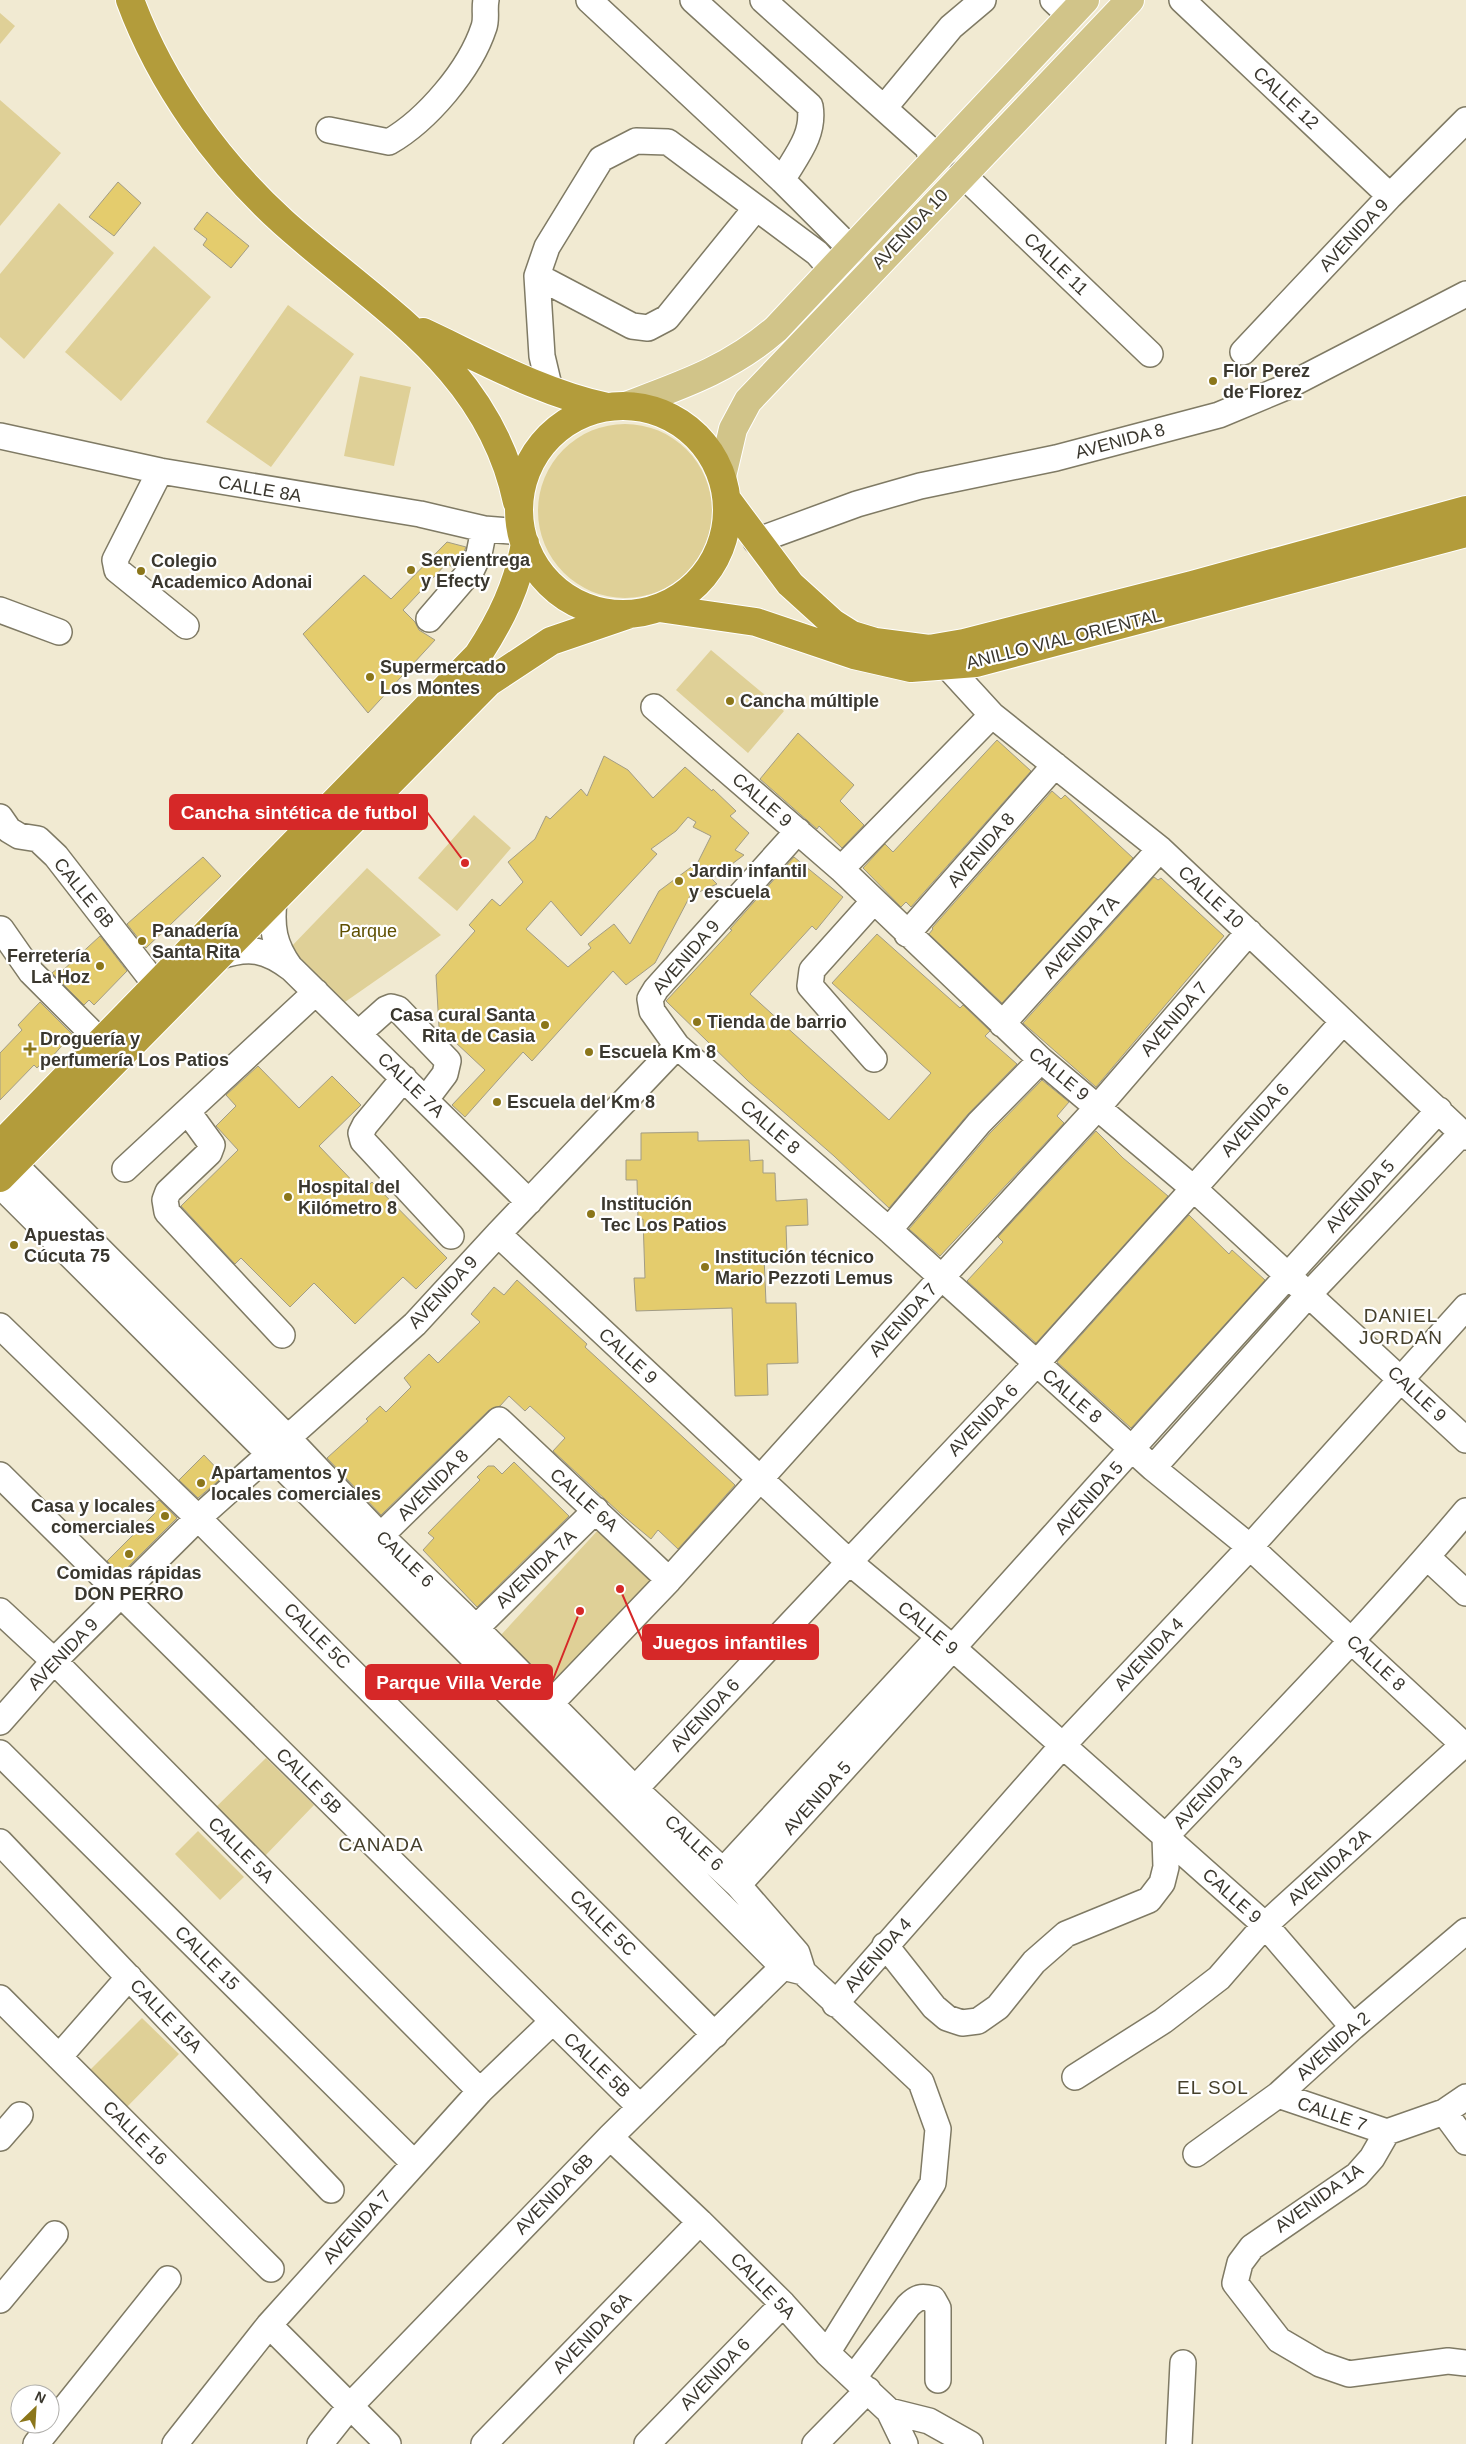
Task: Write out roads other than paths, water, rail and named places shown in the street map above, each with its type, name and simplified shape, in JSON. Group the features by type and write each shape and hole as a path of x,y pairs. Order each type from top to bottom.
{"highway":[{"path":"130,0 173,90 226,162 283,221 405,323 433,349 461,381 501,447 513,482 522,528 534,564 548,582 565,596 585,607 600,611 630,614"},
{"name":"ANILLO VIAL ORIENTAL","path":"405,323 550,390 586,403 651,410 674,419 688,429 711,454 725,489 756,541 790,584 833,623 852,635 875,642 928,649 964,643 1182,587 1466,510"},
{"path":"4,1155 101,1042 478,654 496,628 511,596 520,569 521,489 527,469 537,451 551,435 568,422 586,412 616,407"},
{"path":"4,1155 218,957 489,682 551,641 630,614 659,608 686,594 697,584 712,566 722,546 727,524 725,489"},
{"name":"ANILLO VIAL ORIENTAL","path":"659,608 756,622 884,663 912,668 948,667 976,663 1466,533"}],"main road":[{"name":"AVENIDA 10","path":"725,489 733,429 748,400 1130,0"},
{"name":"AVENIDA 10","path":"616,407 693,381 740,358 776,329 852,250 1069,5"}],"street":[{"path":"328,130 389,142 407,132 450,87 474,52 485,25 486,0"},
{"path":"589,0 782,180 852,250"},
{"path":"693,0 810,106 812,120 809,134 782,180"},
{"path":"763,0 926,146 934,159"},
{"path":"884,108 951,27 983,0"},
{"name":"CALLE 12","path":"1182,0 1390,196"},
{"name":"AVENIDA 9","path":"1243,352 1390,196 1466,120"},
{"path":"550,390 542,356 537,276 547,247 601,159 636,141 668,142 817,253 832,270"},
{"name":"CALLE 11","path":"962,174 1150,354"},
{"path":"537,276 632,326 648,328 667,318 756,208"},
{"name":"AVENIDA 8","path":"756,541 866,501 920,486 1056,458 1219,415 1286,387 1466,294"},
{"name":"CALLE 8A","path":"0,436 160,471 420,514 484,529 522,528"},
{"path":"160,471 115,560 116,570 186,626"},
{"path":"429,619 472,569 479,554 484,529"},
{"path":"0,610 58,632"},
{"name":"CALLE 10","path":"948,667 992,714 1160,849 1464,1135"},
{"name":"CALLE 9","path":"654,706 841,869 873,902 1041,1060 1193,1188 1287,1276 1402,1378 1466,1440"},
{"path":"841,869 992,714"},
{"name":"AVENIDA 8","path":"908,934 1055,765"},
{"name":"CALLE 6B","path":"0,817 9,830 18,836 38,839 56,856 156,985"},
{"name":"AVENIDA 9","path":"0,1722 54,1661 198,1518 415,1324 677,1046 652,1011 650,999 798,831"},
{"name":"AVENIDA 7A","path":"1002,1024 1160,849"},
{"name":"CALLE 7A","path":"274,900 273,938 281,954 292,969"},
{"path":"873,902 812,970 810,986 874,1059"},
{"path":"1,929 31,972 101,1042"},
{"name":"AVENIDA 7","path":"550,1704 670,1580 941,1278 1098,1107 1249,932"},
{"name":"CALLE 7A","path":"218,957 236,951 256,951 276,957 292,969 529,1202"},
{"path":"125,1169 316,992"},
{"path":"358,1034 386,1009 391,1007 398,1010 448,1061 445,1074 426,1099"},
{"name":"AVENIDA 6","path":"636,1789 1036,1364 1343,1022"},
{"name":"CALLE 8","path":"677,1046 889,1230 1036,1364 1134,1448 1153,1468 1250,1547 1465,1746"},
{"path":"889,1230 979,1123 1041,1060"},
{"path":"404,1078 365,1125 361,1133 362,1141 451,1236"},
{"name":"AVENIDA 5","path":"731,1878 946,1643 1134,1448 1287,1276 1439,1110"},
{"path":"188,1112 212,1145 209,1153 168,1192 165,1200 167,1212 282,1335"},
{"name":"AVENIDA 5","path":"1153,1468 1309,1294 1464,1135"},
{"name":"CALLE 6","path":"4,1155 279,1445 374,1542 550,1704 636,1789 731,1878 794,1964"},
{"name":"CALLE 9","path":"498,1234 848,1562 946,1643 1265,1925 1353,2027"},
{"name":"AVENIDA 4","path":"835,2004 1063,1745 1250,1547 1466,1307"},
{"name":"CALLE 5C","path":"0,1326 198,1518 715,2035"},
{"name":"AVENIDA 8","path":"374,1542 499,1420"},
{"name":"CALLE 6A","path":"499,1420 670,1580"},
{"name":"CALLE 5B","path":"0,1475 640,2107"},
{"name":"AVENIDA 7A","path":"462,1623 596,1510"},
{"name":"AVENIDA 3","path":"886,1945 934,2007 947,2018 962,2023 978,2021 998,2006 1034,1962 1066,1934 1149,1900 1162,1883 1166,1867 1166,1837 1352,1640 1427,1557 1466,1510"},
{"path":"1427,1557 1466,1593"},
{"name":"CALLE 5A","path":"0,1611 54,1661 480,2091"},
{"name":"CALLE 6","path":"462,1623 794,1964 921,2082 938,2129 933,2183 827,2353"},
{"name":"AVENIDA 2A","path":"1075,2077 1163,2021 1219,1978 1265,1925 1465,1746"},
{"name":"CALLE 15","path":"0,1753 414,2163"},
{"name":"CALLE 15A","path":"0,1842 332,2190"},
{"name":"AVENIDA 2","path":"1196,2154 1278,2095 1353,2027 1466,1931"},
{"name":"AVENIDA 6B","path":"320,2444 351,2405 610,2137 715,2035 794,1964"},
{"path":"60,2058 129,1977"},
{"name":"CALLE 16","path":"0,1998 270,2269"},
{"name":"AVENIDA 7","path":"175,2444 269,2324 480,2091 552,2022"},
{"name":"CALLE 7","path":"1278,2095 1387,2132"},
{"path":"1387,2132 1444,2112 1466,2097"},
{"path":"1444,2112 1466,2142"},
{"path":"0,2138 20,2115"},
{"name":"AVENIDA 1A","path":"1387,2132 1372,2158 1357,2175 1252,2247 1240,2262 1235,2283 1279,2340 1320,2364 1349,2374 1460,2357"},
{"name":"CALLE 5A","path":"610,2137 700,2222 783,2304 827,2353 889,2411 905,2444"},
{"name":"AVENIDA 6A","path":"484,2444 700,2222"},
{"path":"0,2300 55,2234"},
{"path":"36,2444 168,2279"},
{"path":"816,2444 861,2384 908,2306 915,2299 923,2296 933,2299 938,2308 938,2380"},
{"name":"AVENIDA 6","path":"646,2444 783,2304"},
{"path":"269,2324 388,2444"},
{"path":"1179,2444 1183,2363"},
{"path":"889,2411 929,2422 970,2444"}],"place":[{"name":"Flor Perez de Florez","path":"1213,381"},
{"name":"Servientrega y Efecty","path":"411,570"},
{"name":"Colegio Academico Adonai","path":"141,571"},
{"name":"Supermercado Los Montes","path":"370,677"},
{"name":"Cancha múltiple","path":"730,701"},
{"name":"Cancha sintética de futbol","path":"465,863"},
{"name":"Jardin infantil y escuela","path":"679,881"},
{"name":"Panadería Santa Rita","path":"142,941"},
{"name":"Ferretería La Hoz","path":"100,966"},
{"name":"Tienda de barrio","path":"697,1022"},
{"name":"Casa cural Santa Rita de Casia","path":"545,1025"},
{"name":"Droguería y perfumería Los Patios","path":"30,1049"},
{"name":"Escuela Km 8","path":"589,1052"},
{"name":"Escuela del Km 8","path":"497,1102"},
{"name":"Hospital del Kilómetro 8","path":"288,1197"},
{"name":"Institución Tec Los Patios","path":"591,1214"},
{"name":"Apuestas Cúcuta 75","path":"14,1245"},
{"name":"Institución técnico Mario Pezzoti Lemus","path":"705,1267"},
{"name":"Apartamentos y locales comerciales","path":"201,1483"},
{"name":"Casa y locales comerciales","path":"165,1516"},
{"name":"Comidas rápidas DON PERRO","path":"129,1554"},
{"name":"Juegos infantiles","path":"620,1589"},
{"name":"Parque Villa Verde","path":"580,1611"}],"district":[{"name":"DANIEL JORDAN","path":"1401,1326"},
{"name":"CANADA","path":"381,1844"},
{"name":"EL SOL","path":"1213,2087"}],"park label":[{"name":"Parque","path":"368,931"}]}
